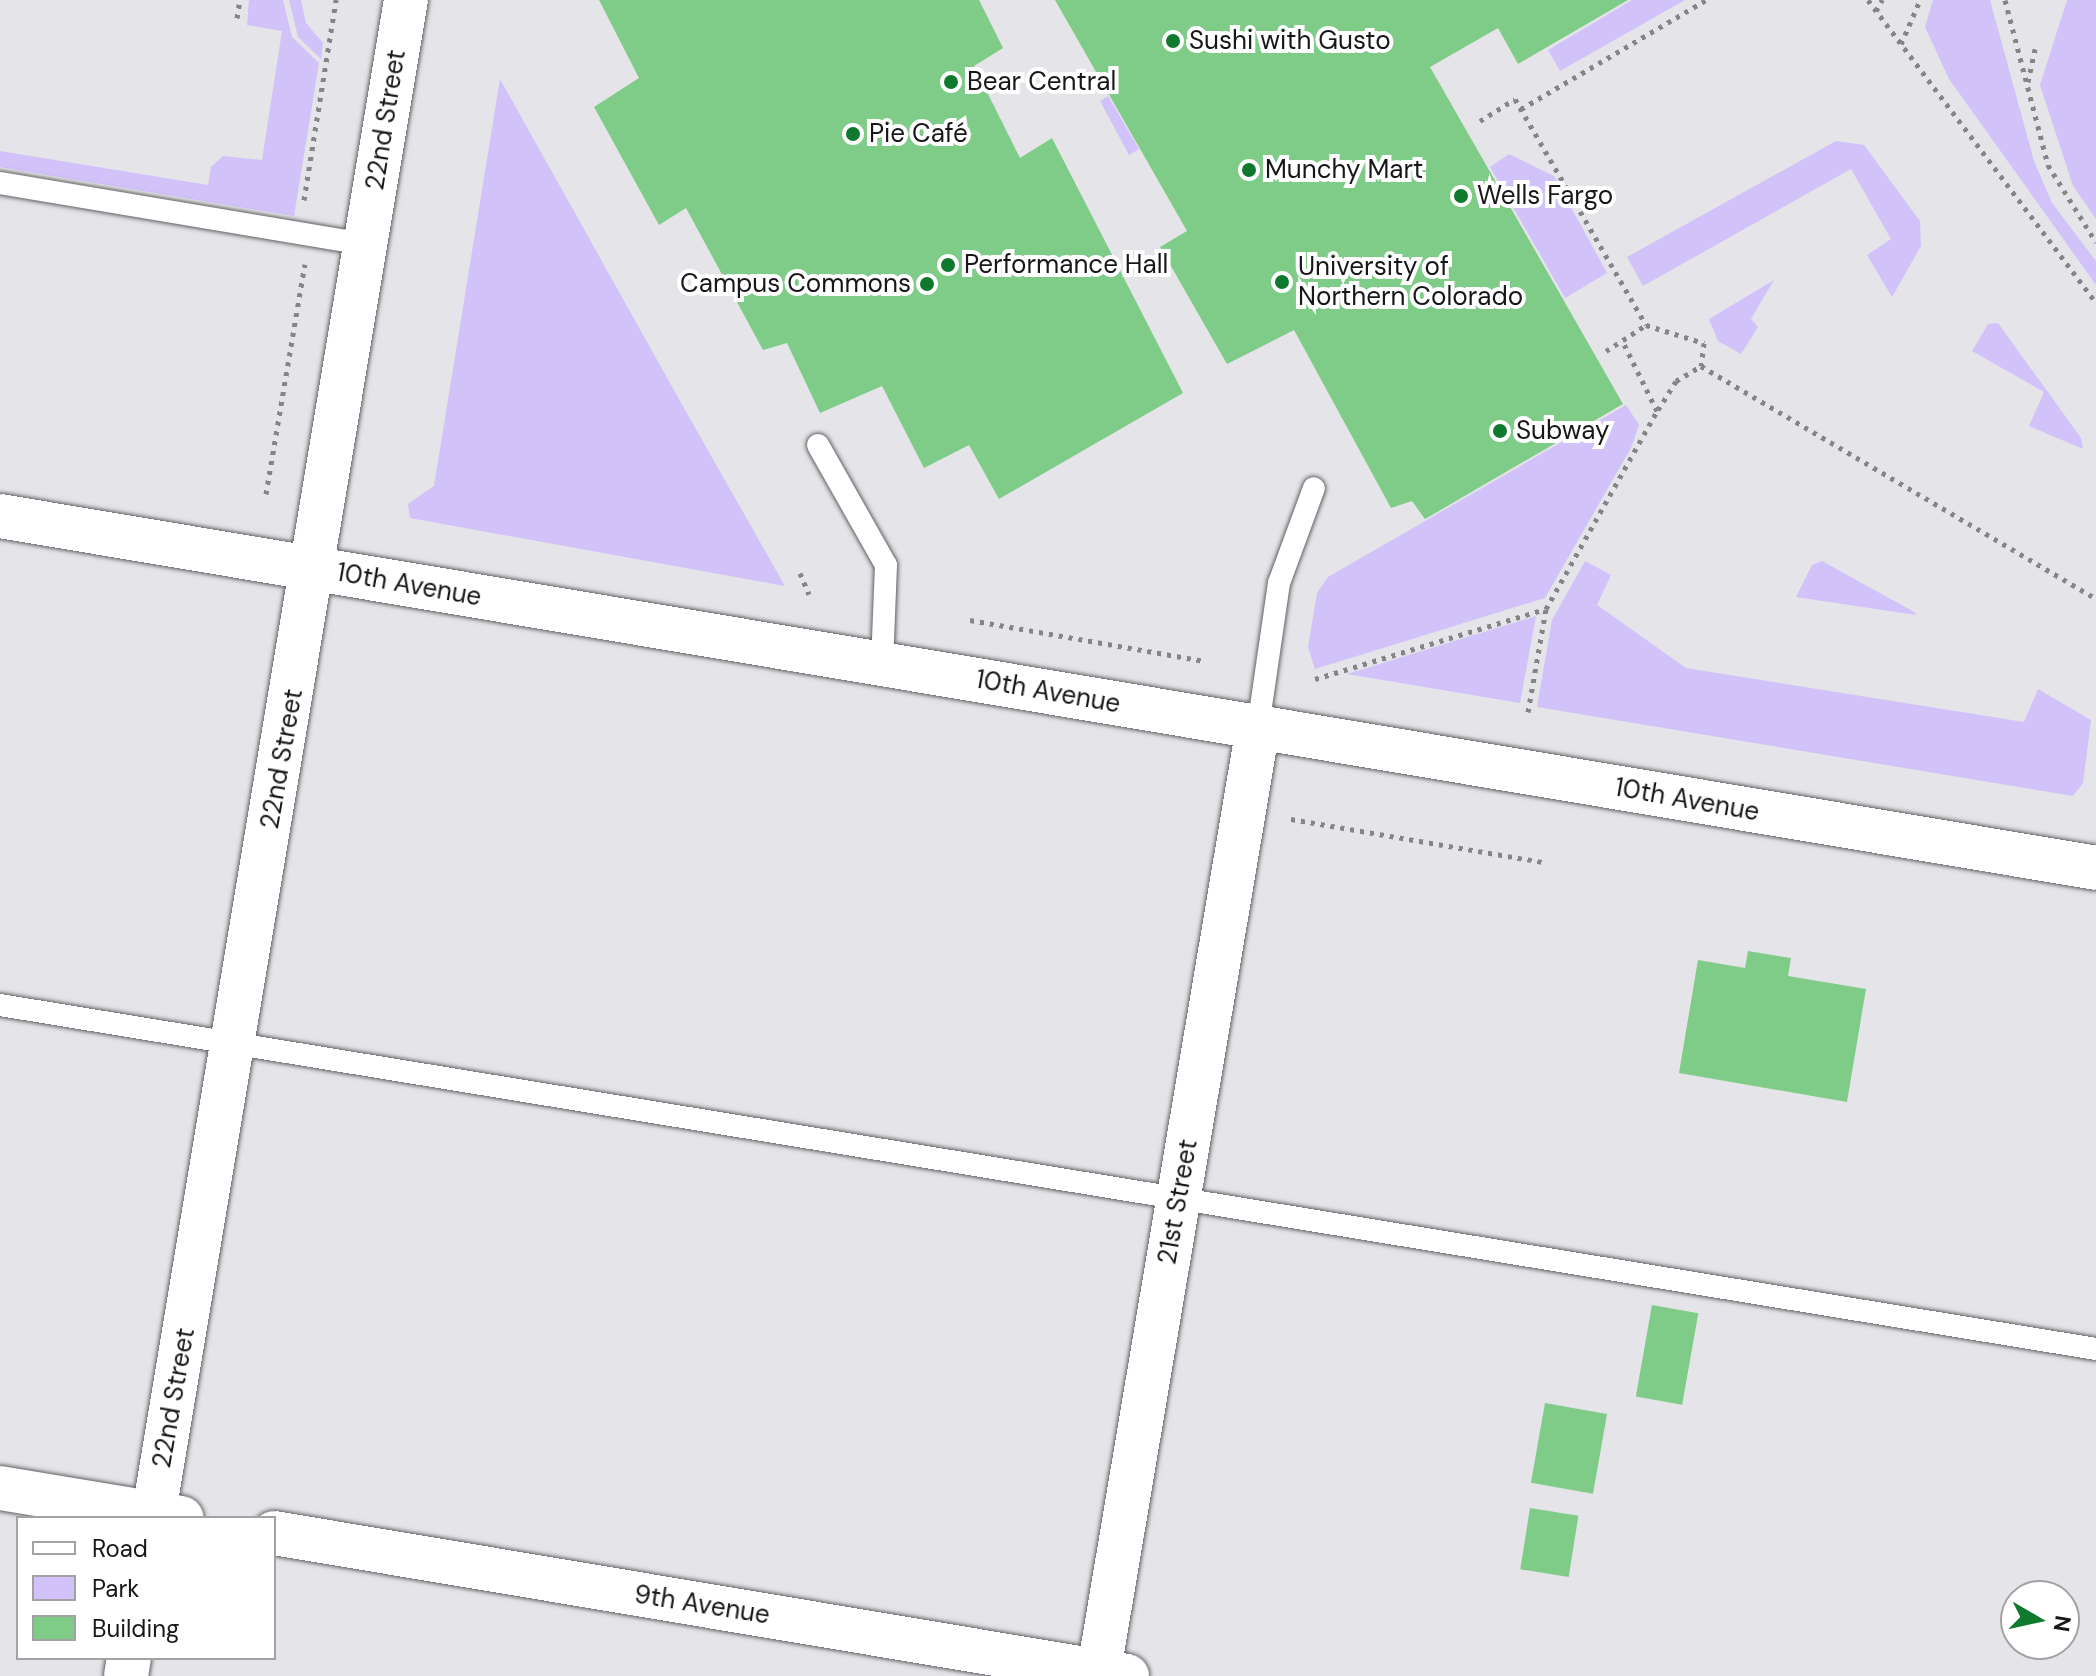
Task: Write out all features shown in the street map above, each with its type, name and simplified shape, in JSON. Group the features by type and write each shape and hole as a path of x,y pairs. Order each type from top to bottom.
{"street":[{"name":"22nd Street","path":"163,1516 236,1043 406,0"},
{"name":"10th Avenue","path":"0,516 2096,868"},
{"name":"21st Street","path":"1109,1674 1179,1195 1258,727"},
{"path":"0,1488 163,1516"},
{"name":"9th Avenue","path":"276,1533 1109,1674"}],"lane":[{"path":"0,183 366,244"},
{"path":"818,445 886,565 882,664"},
{"path":"1258,727 1279,583 1314,488"},
{"path":"0,1005 1179,1195 2096,1349"}],"path":[{"path":"237,18 240,0"},
{"path":"299,234 336,0"},
{"path":"1521,109 1706,0"},
{"path":"1868,0 2096,303"},
{"path":"1876,11 1882,0"},
{"path":"1901,44 1920,0"},
{"path":"2005,0 2048,165 2096,242"},
{"path":"2027,83 2035,49"},
{"path":"1480,121 1515,99 1646,325 1704,343 1701,366"},
{"path":"266,494 306,259"},
{"path":"1606,351 1646,325"},
{"path":"1622,340 1657,411"},
{"path":"1528,712 1546,609 1676,381 1701,366"},
{"path":"1701,366 2096,599"},
{"path":"800,573 809,594"},
{"path":"1315,679 1546,609"},
{"path":"970,620 1204,661"},
{"path":"1291,819 1543,862"}],"green space":[{"path":"249,0 283,0 292,37 319,63 294,216 0,167 0,151 208,185 211,167 223,156 262,160 282,31 247,25"},
{"path":"289,0 301,0 306,23 323,43 321,59 298,37"},
{"path":"1632,0 1685,0 1560,71 1548,50"},
{"path":"1933,0 1990,0 2034,161 2052,203 2096,261 2096,285 1949,79 1925,27"},
{"path":"2067,0 2096,0 2096,219 2073,186 2040,85"},
{"path":"500,79 785,586 410,518 408,504 434,486"},
{"path":"1108,96 1139,149 1129,155 1100,101"},
{"path":"1836,141 1864,145 1920,221 1921,246 1892,297 1867,255 1891,239 1851,169 1643,286 1627,257"},
{"path":"1509,154 1554,176 1607,273 1565,298 1490,167"},
{"path":"1774,280 1751,319 1758,327 1741,354 1718,341 1709,319"},
{"path":"1998,323 2081,438 2083,449 2029,426 2044,392 1972,351 1988,324"},
{"path":"1626,405 1639,425 1631,448 1545,598 1315,669 1308,647 1317,593 1328,577"},
{"path":"1585,561 1611,575 1597,605 1686,668 2024,722 2038,689 2091,720 2083,783 2073,796 1537,707 1552,620"},
{"path":"1822,561 1916,615 1796,597 1812,565"},
{"path":"1536,616 1520,703 1347,674"}],"building":[{"name":"Campus Commons","path":"599,0 979,0 1003,48 974,66 1020,158 1052,138 1183,393 999,499 969,445 924,468 882,386 820,413 787,343 763,350 686,208 659,225 594,107 639,78"},
{"path":"1055,0 1628,0 1518,64 1498,28 1430,67 1623,404 1425,519 1412,501 1391,508 1294,330 1227,364 1160,247 1187,231"},
{"path":"1748,951 1791,958 1788,976 1866,989 1847,1102 1679,1073 1698,960 1745,968"},
{"path":"1652,1305 1698,1313 1682,1405 1636,1397"},
{"path":"1545,1403 1607,1414 1593,1494 1531,1483"},
{"path":"1530,1508 1578,1516 1569,1577 1520,1569"}],"place":[{"name":"Sushi with Gusto","path":"1173,41"},
{"name":"Bear Central","path":"951,82"},
{"name":"Pie Café","path":"853,134"},
{"name":"Munchy Mart","path":"1249,170"},
{"name":"Wells Fargo","path":"1461,196"},
{"name":"Performance Hall","path":"948,265"},
{"name":"University of Northern Colorado","path":"1282,282"},
{"name":"Campus Commons","path":"927,284"},
{"name":"Subway","path":"1500,431"}]}
